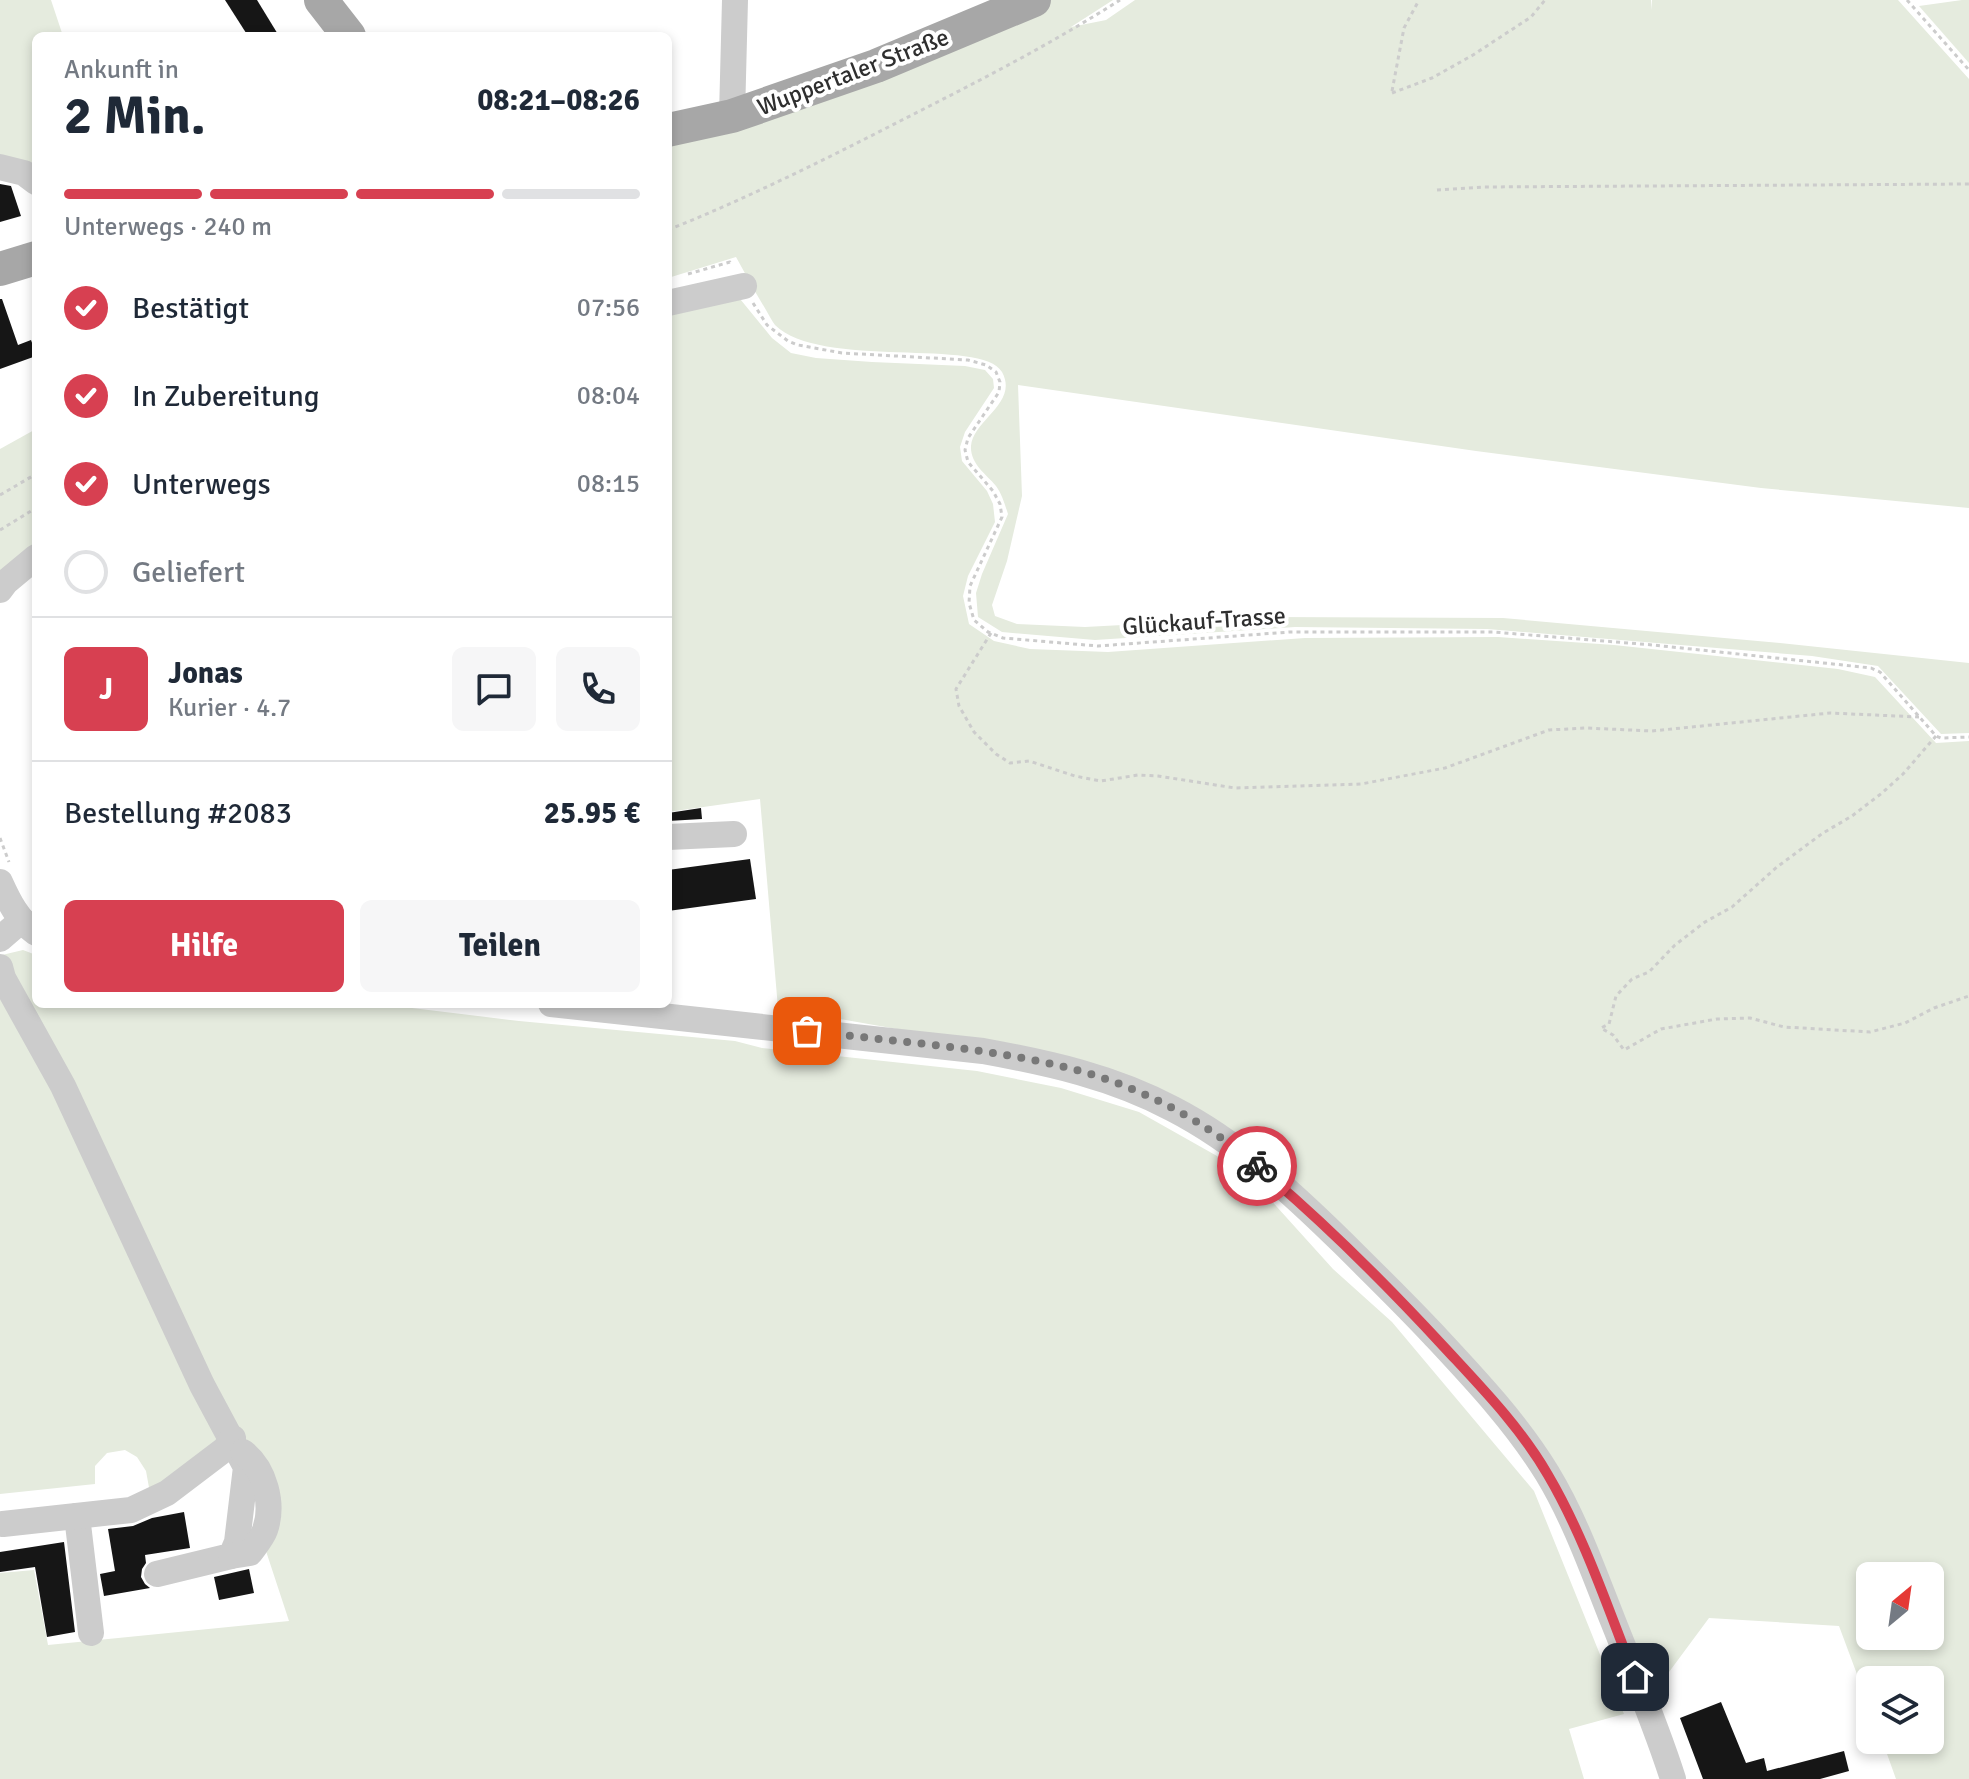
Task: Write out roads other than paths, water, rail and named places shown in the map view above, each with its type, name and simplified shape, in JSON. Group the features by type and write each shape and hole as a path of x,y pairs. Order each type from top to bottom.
{"main road":[{"path":"321,0 346,32"},
{"name":"Wuppertaler Straße","path":"672,129 732,116 876,66 1034,0"},
{"path":"0,269 32,259"}],"street":[{"path":"732,116 735,0"},
{"path":"0,167 24,173 32,179"},
{"path":"672,302 748,292"},
{"path":"0,590 32,560"},
{"path":"672,837 734,834"},
{"path":"0,939 17,909"},
{"path":"0,967 3,978 63,1086 202,1385 246,1467 237,1542 231,1556 157,1574"},
{"path":"587,1008 969,1050 1039,1061 1130,1088 1207,1128 1240,1151 1300,1201 1400,1299 1489,1395 1525,1440 1554,1485 1578,1533 1658,1732 1673,1779"},
{"path":"3,1524 131,1510 167,1493 235,1443"},
{"path":"77,1516 91,1633"}]}
